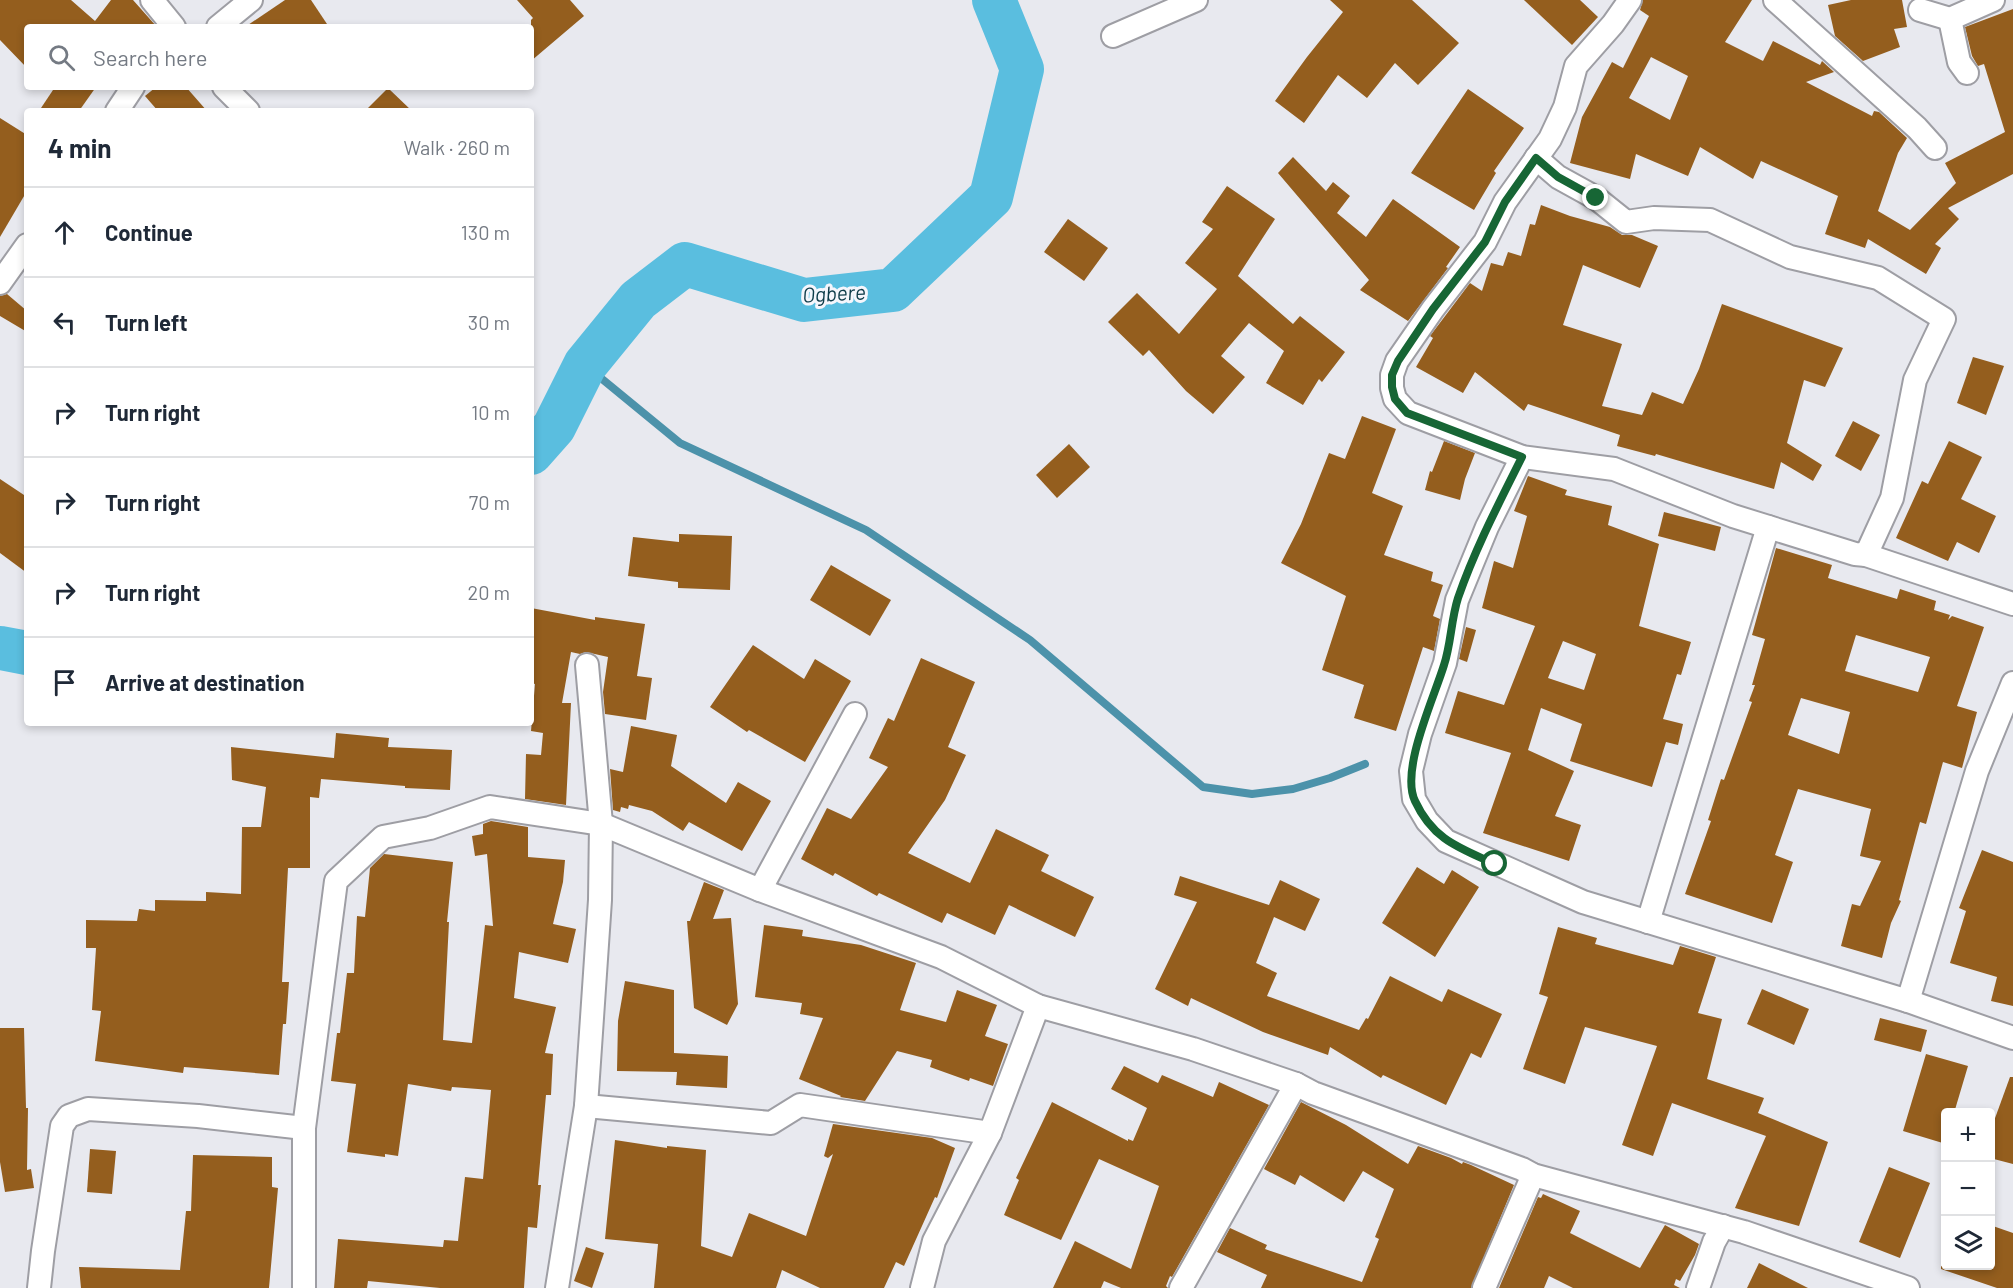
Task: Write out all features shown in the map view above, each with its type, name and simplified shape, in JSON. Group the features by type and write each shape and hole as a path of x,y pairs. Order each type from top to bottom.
{"street":[{"path":"152,0 171,24"},
{"path":"222,24 251,0"},
{"path":"1113,36 1196,0"},
{"path":"1629,0 1613,24 1576,66 1565,107 1550,139 1505,202 1485,242 1433,309 1398,361 1392,375 1395,399 1407,413 1522,457 1614,469 1733,516 1855,554 1866,555 2013,604"},
{"path":"1775,0 1917,128 1935,148"},
{"path":"1920,10 1950,19 1993,0"},
{"path":"1950,19 1959,62 1967,73"},
{"path":"119,108 131,90"},
{"path":"227,90 245,108"},
{"path":"1536,158 1558,177 1596,198 1626,222 1654,218 1710,220 1790,257 1878,279 1944,320 1915,380 1892,498 1866,555"},
{"path":"0,283 24,249"},
{"path":"1522,457 1487,527 1457,600 1445,663 1420,734 1412,771 1414,799 1427,821 1446,841 1583,902 1908,1000 2013,1038"},
{"path":"1648,922 1768,527"},
{"path":"557,1288 586,1106 600,900 601,824 588,665"},
{"path":"1908,1000 1977,771 2013,684"},
{"path":"760,890 855,714"},
{"path":"304,1288 304,1128 336,881 384,837 430,828 490,807 601,824 760,890 941,957 1038,1006 1193,1049 1296,1084 1313,1093 1533,1175 1723,1226 1908,1288"},
{"path":"926,1287 934,1240 990,1133 1038,1006"},
{"path":"1181,1288 1296,1084"},
{"path":"586,1106 771,1123 800,1105 990,1133"},
{"path":"39,1288 62,1126 69,1116 88,1109 198,1116 304,1128"},
{"path":"1484,1288 1533,1175"},
{"path":"1698,1288 1714,1242 1723,1226"}],"building":[{"path":"0,0 71,0 95,21 111,0 133,0 154,24 24,24 24,65 0,40"},
{"path":"285,0 311,0 327,24 249,24"},
{"path":"517,0 570,0 584,16 534,58 534,24 531,24 533,18"},
{"path":"1330,0 1412,0 1459,43 1418,85 1395,63 1367,98 1338,75 1304,123 1275,101 1343,12"},
{"path":"1524,0 1580,0 1598,17 1572,45"},
{"path":"1643,0 1752,0 1725,42 1763,61 1773,41 1820,65 1822,61 1834,72 1806,82 1872,116 1874,111 1879,112 1907,138 1898,153 1878,211 1910,230 1956,183 1945,163 2005,132 1984,64 1978,66 1972,56 1965,27 2013,9 2013,174 1948,208 1959,219 1935,244 1941,248 1926,274 1868,239 1865,248 1825,234 1838,196 1761,161 1753,179 1700,147 1688,176 1636,154 1630,179 1570,163 1582,117 1612,62 1623,68 1649,16 1640,10","holes":["1651,57 1688,76 1670,120 1629,98"]},
{"path":"1851,0 1902,0 1907,27 1894,29 1900,47 1863,61 1835,36 1828,5"},
{"path":"1468,89 1524,128 1494,171 1496,173 1474,210 1411,173"},
{"path":"53,90 94,90 81,108 41,108"},
{"path":"152,90 189,90 204,108 155,108 145,96"},
{"path":"386,90 390,90 409,108 368,108"},
{"path":"0,118 24,133 24,196 0,237"},
{"path":"1293,157 1326,191 1333,182 1350,196 1337,213 1366,237 1393,199 1460,247 1446,267 1448,268 1408,321 1360,290 1369,280 1278,173"},
{"path":"1227,186 1275,219 1238,276 1293,324 1300,316 1345,352 1322,382 1319,379 1303,405 1266,383 1284,351 1249,323 1221,356 1245,377 1213,414 1186,391 1149,350 1143,356 1108,322 1137,293 1179,334 1217,289 1185,263 1213,229 1202,222"},
{"path":"1541,205 1610,227 1622,235 1632,235 1658,246 1640,288 1583,265 1563,325 1622,344 1602,406 1642,415 1652,392 1683,404 1699,369 1722,304 1843,348 1825,387 1804,380 1787,443 1822,465 1813,481 1781,462 1774,489 1656,454 1655,456 1617,446 1620,435 1528,404 1524,411 1475,372 1463,393 1416,367 1433,338 1430,336 1470,283 1482,291 1491,263 1503,266 1508,252 1521,256 1530,224 1535,225"},
{"path":"1068,219 1108,248 1084,281 1044,252"},
{"path":"7,294 24,308 24,330 0,316 0,296"},
{"path":"1973,357 2004,366 1986,415 1957,403"},
{"path":"1362,416 1396,429 1372,493 1403,506 1384,555 1433,572 1431,581 1443,585 1433,616 1440,619 1434,651 1423,647 1396,731 1354,718 1364,685 1322,670 1346,596 1281,563 1301,524 1329,453 1345,459"},
{"path":"1853,421 1880,435 1861,471 1835,456"},
{"path":"1444,441 1475,453 1460,500 1425,490 1430,471 1432,472"},
{"path":"1949,441 1982,457 1961,499 1996,516 1979,553 1957,542 1948,561 1896,538 1922,481 1928,484"},
{"path":"1069,444 1090,467 1057,498 1036,475"},
{"path":"1528,476 1567,490 1565,495 1612,506 1608,525 1659,544 1639,626 1691,642 1681,675 1677,674 1663,719 1683,724 1678,745 1666,742 1652,787 1570,761 1582,724 1541,708 1528,750 1574,771 1555,816 1581,825 1569,861 1483,833 1511,753 1445,733 1458,691 1504,705 1535,626 1482,608 1494,561 1513,568 1527,516 1514,511","holes":["1563,641 1596,654 1584,690 1548,678"]},
{"path":"0,479 24,495 24,571 0,553"},
{"path":"1664,512 1721,527 1715,551 1658,536"},
{"path":"679,534 732,536 730,590 678,588 678,582 628,576 633,537 679,542"},
{"path":"1776,548 1832,565 1828,578 1897,599 1900,589 1936,601 1934,610 1950,615 1948,620 1952,616 1984,627 1957,706 1977,712 1962,768 1943,762 1926,824 1920,822 1899,900 1901,901 1891,923 1882,958 1841,946 1852,904 1860,906 1881,861 1860,856 1871,809 1798,789 1775,855 1793,862 1772,923 1685,894 1711,821 1708,820 1721,779 1724,780 1752,702 1749,701 1755,685 1752,685 1765,639 1752,635","holes":["1856,635 1930,657 1918,692 1845,671","1801,698 1850,712 1839,754 1788,735"]},
{"path":"831,565 891,600 870,636 810,600"},
{"path":"534,609 595,620 595,617 645,624 637,676 652,678 646,720 605,714 603,692 608,657 586,652 580,654 571,652 562,703 571,703 566,805 525,799 526,754 541,755 543,733 531,731 531,726 534,726"},
{"path":"1466,627 1476,630 1467,662 1459,659"},
{"path":"753,645 804,679 815,659 851,681 805,762 749,730 747,732 710,707"},
{"path":"921,658 975,682 948,747 966,755 945,800 908,853 970,883 996,829 1049,855 1041,871 1094,897 1075,937 1009,905 995,935 947,913 942,923 879,893 877,896 835,873 833,876 801,859 827,808 851,819 888,767 869,758 888,718 894,721"},
{"path":"631,726 677,735 671,766 726,803 738,782 771,801 742,851 689,822 683,831 652,811 629,805 628,809 621,807 620,812 613,810 610,769 623,772"},
{"path":"336,733 389,738 388,747 452,750 450,790 405,788 405,786 321,779 319,798 310,797 310,868 288,868 282,982 289,982 279,1075 184,1067 183,1073 95,1061 101,1011 92,1010 96,948 86,948 86,920 137,921 139,909 155,911 155,900 206,901 206,892 241,894 242,827 261,827 266,787 232,780 231,747 334,758"},
{"path":"491,821 528,827 528,857 565,860 563,882 553,924 576,929 568,963 519,952 514,998 556,1007 545,1053 553,1054 551,1095 546,1095 538,1185 541,1185 537,1228 528,1227 524,1288 440,1288 368,1281 367,1288 334,1288 338,1239 443,1247 444,1240 458,1241 465,1177 483,1179 491,1090 452,1087 451,1091 408,1084 398,1156 385,1154 385,1157 347,1152 356,1084 331,1081 337,1033 340,1033 347,973 354,973 357,916 365,917 370,868 384,854 453,862 447,922 449,922 443,1040 472,1043 485,925 493,926 487,854 475,856 472,836 483,834 483,824"},
{"path":"1982,850 2013,862 2013,1006 1991,1001 1997,977 1950,963 1966,911 1959,908"},
{"path":"1417,867 1444,884 1452,870 1479,887 1435,957 1382,923"},
{"path":"1180,876 1269,905 1280,880 1320,899 1305,931 1274,917 1256,963 1277,973 1267,996 1359,1030 1366,1018 1368,1019 1390,976 1442,1002 1448,989 1502,1014 1481,1058 1471,1053 1446,1105 1383,1075 1381,1078 1330,1047 1328,1055 1263,1032 1191,998 1188,1006 1155,989 1197,902 1174,895"},
{"path":"704,882 724,890 713,919 731,918 738,1004 727,1025 694,1008 687,921 690,921"},
{"path":"764,925 803,930 802,936 861,945 916,963 900,1010 946,1022 957,990 997,1005 985,1036 1008,1044 993,1086 970,1078 969,1081 930,1067 932,1060 897,1051 865,1101 840,1097 799,1079 823,1018 800,1014 802,1003 755,997"},
{"path":"1558,927 1597,938 1595,944 1673,965 1680,946 1716,957 1698,1013 1722,1019 1707,1079 1764,1098 1758,1113 1828,1142 1799,1226 1735,1208 1766,1136 1672,1103 1653,1156 1622,1145 1657,1046 1585,1027 1565,1084 1523,1069 1548,997 1539,994"},
{"path":"625,981 674,990 674,1053 728,1056 727,1088 676,1085 677,1072 617,1071 618,1021"},
{"path":"1762,989 1809,1009 1794,1045 1747,1024"},
{"path":"1880,1018 1927,1030 1921,1052 1874,1040"},
{"path":"0,1028 24,1028 26,1108 28,1108 27,1170 31,1169 34,1188 5,1192 0,1162"},
{"path":"1926,1054 1968,1066 1955,1108 1941,1108 1941,1142 1903,1131"},
{"path":"1124,1066 1158,1083 1162,1075 1213,1097 1219,1082 1269,1105 1172,1277 1170,1276 1166,1286 1168,1288 1121,1288 1104,1281 1101,1288 1053,1288 1075,1241 1131,1269 1159,1186 1099,1159 1061,1240 1004,1215 1019,1180 1016,1178 1052,1102 1128,1141 1128,1139 1133,1141 1147,1108 1111,1089"},
{"path":"2010,1077 2013,1077 2013,1164 1995,1159 1995,1118"},
{"path":"1301,1102 1346,1125 1408,1164 1418,1146 1462,1164 1463,1162 1471,1165 1514,1185 1471,1288 1261,1288 1267,1275 1217,1252 1230,1228 1267,1245 1265,1249 1362,1282 1379,1239 1375,1237 1394,1189 1363,1171 1344,1202 1300,1175 1295,1185 1264,1169"},
{"path":"833,1124 932,1138 955,1148 937,1198 935,1197 904,1266 896,1262 884,1288 820,1288 782,1270 776,1288 654,1288 658,1244 605,1239 615,1140 667,1148 667,1146 706,1150 701,1246 732,1257 749,1213 806,1236 833,1154 828,1158 824,1156"},
{"path":"90,1149 116,1151 112,1194 87,1192"},
{"path":"193,1155 272,1157 272,1187 278,1188 269,1288 81,1288 79,1267 180,1270 186,1211 191,1211"},
{"path":"1889,1167 1930,1183 1900,1258 1859,1242"},
{"path":"1543,1194 1580,1211 1570,1233 1640,1268 1665,1225 1699,1244 1680,1281 1676,1279 1674,1285 1680,1288 1573,1288 1549,1276 1544,1288 1499,1288 1538,1197 1541,1198"},
{"path":"1995,1227 2013,1233 2013,1288 1997,1288 1944,1270 1995,1270"},
{"path":"586,1247 604,1253 592,1288 574,1281"},
{"path":"1759,1263 1808,1288 1747,1288"}],"waterway":[{"name":"Ogbere","path":"534,450 554,427 585,365 638,300 685,264 804,300 893,290 991,197 1022,69 994,0"},
{"path":"585,365 680,443 866,530 1030,640 1203,787 1252,794 1293,789 1365,764"},
{"name":"Ogbere","path":"0,648 24,652"}],"route":[{"path":"1495,864 1446,841 1427,821 1414,799 1412,771 1420,734 1445,663 1457,600 1487,527 1522,457 1407,413 1395,399 1392,375 1398,361 1433,309 1485,242 1505,202 1536,158 1558,177 1596,198"}]}
